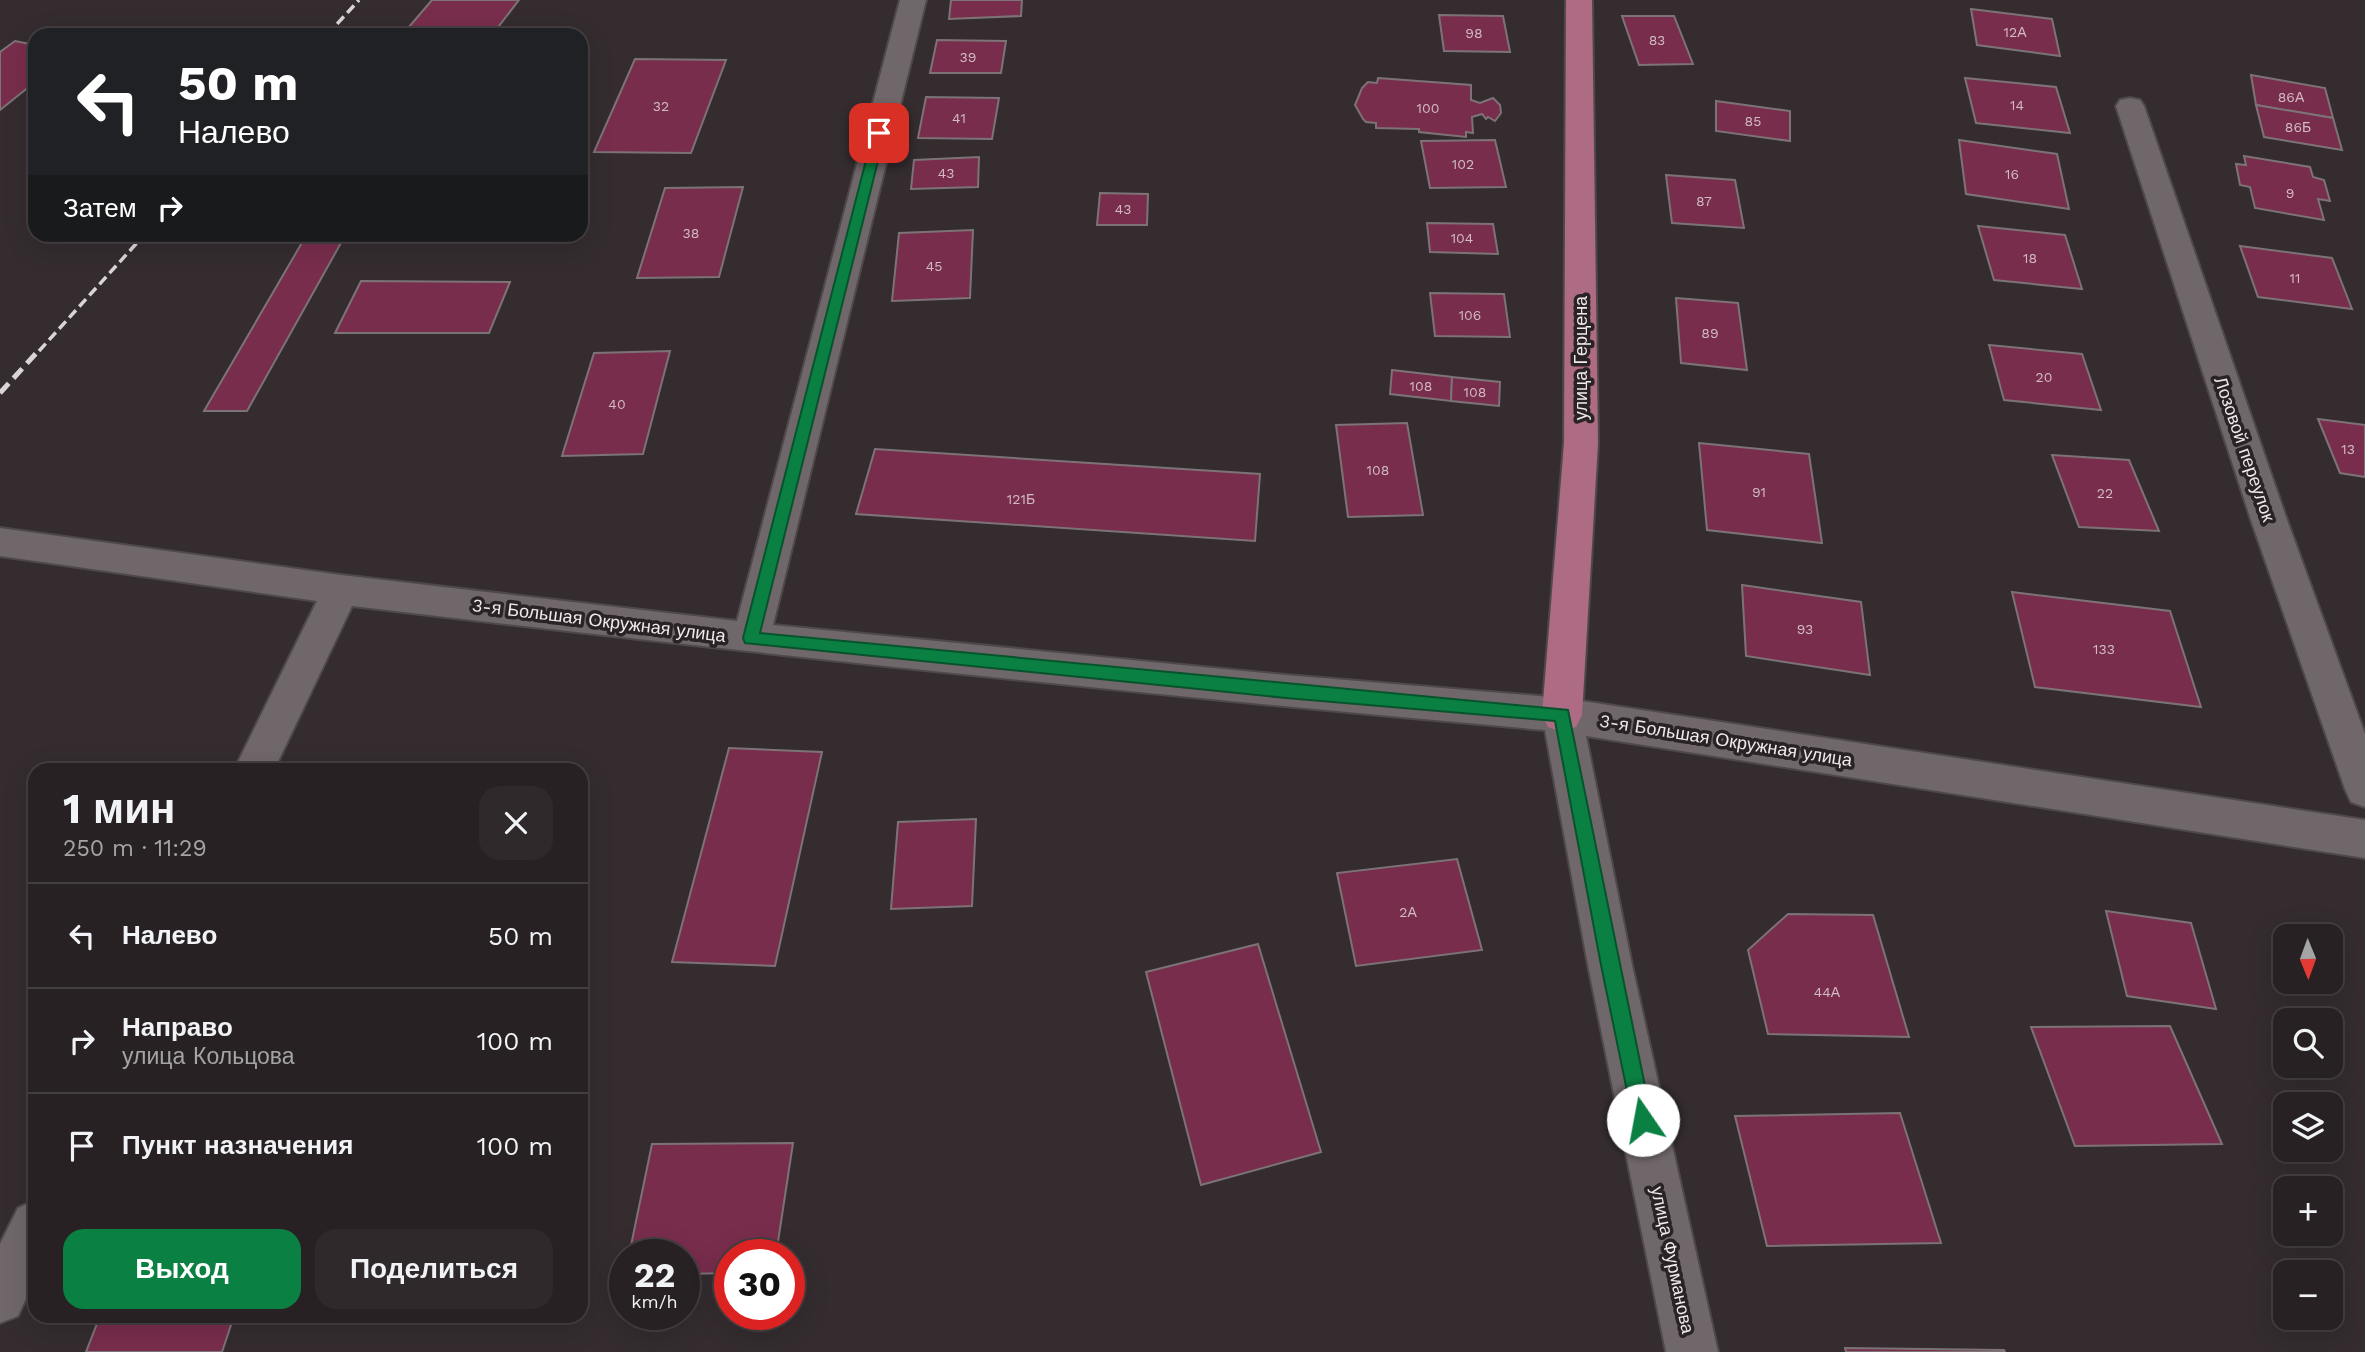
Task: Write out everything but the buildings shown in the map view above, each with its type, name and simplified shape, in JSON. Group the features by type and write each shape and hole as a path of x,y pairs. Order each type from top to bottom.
{"main road":[{"name":"улица Герцена","path":"1562,715 1581,443 1579,0"}],"street":[{"path":"751,638 912,0"},
{"name":"Лозовой переулок","path":"2130,106 2269,520 2365,789"},
{"name":"3-я Большая Окружная улица","path":"0,542 341,590 751,638 1272,690 1562,715 2365,839"},
{"path":"257,763 341,590"},
{"name":"улица Фурманова","path":"1562,715 1610,965 1692,1352"},
{"path":"0,1298 28,1240"}],"railway":[{"path":"333,28 359,0"},
{"path":"39,351 138,242"},
{"path":"0,393 40,349"}],"route":[{"path":"879,133 751,638 1286,691 1562,715 1643,1120"}]}
